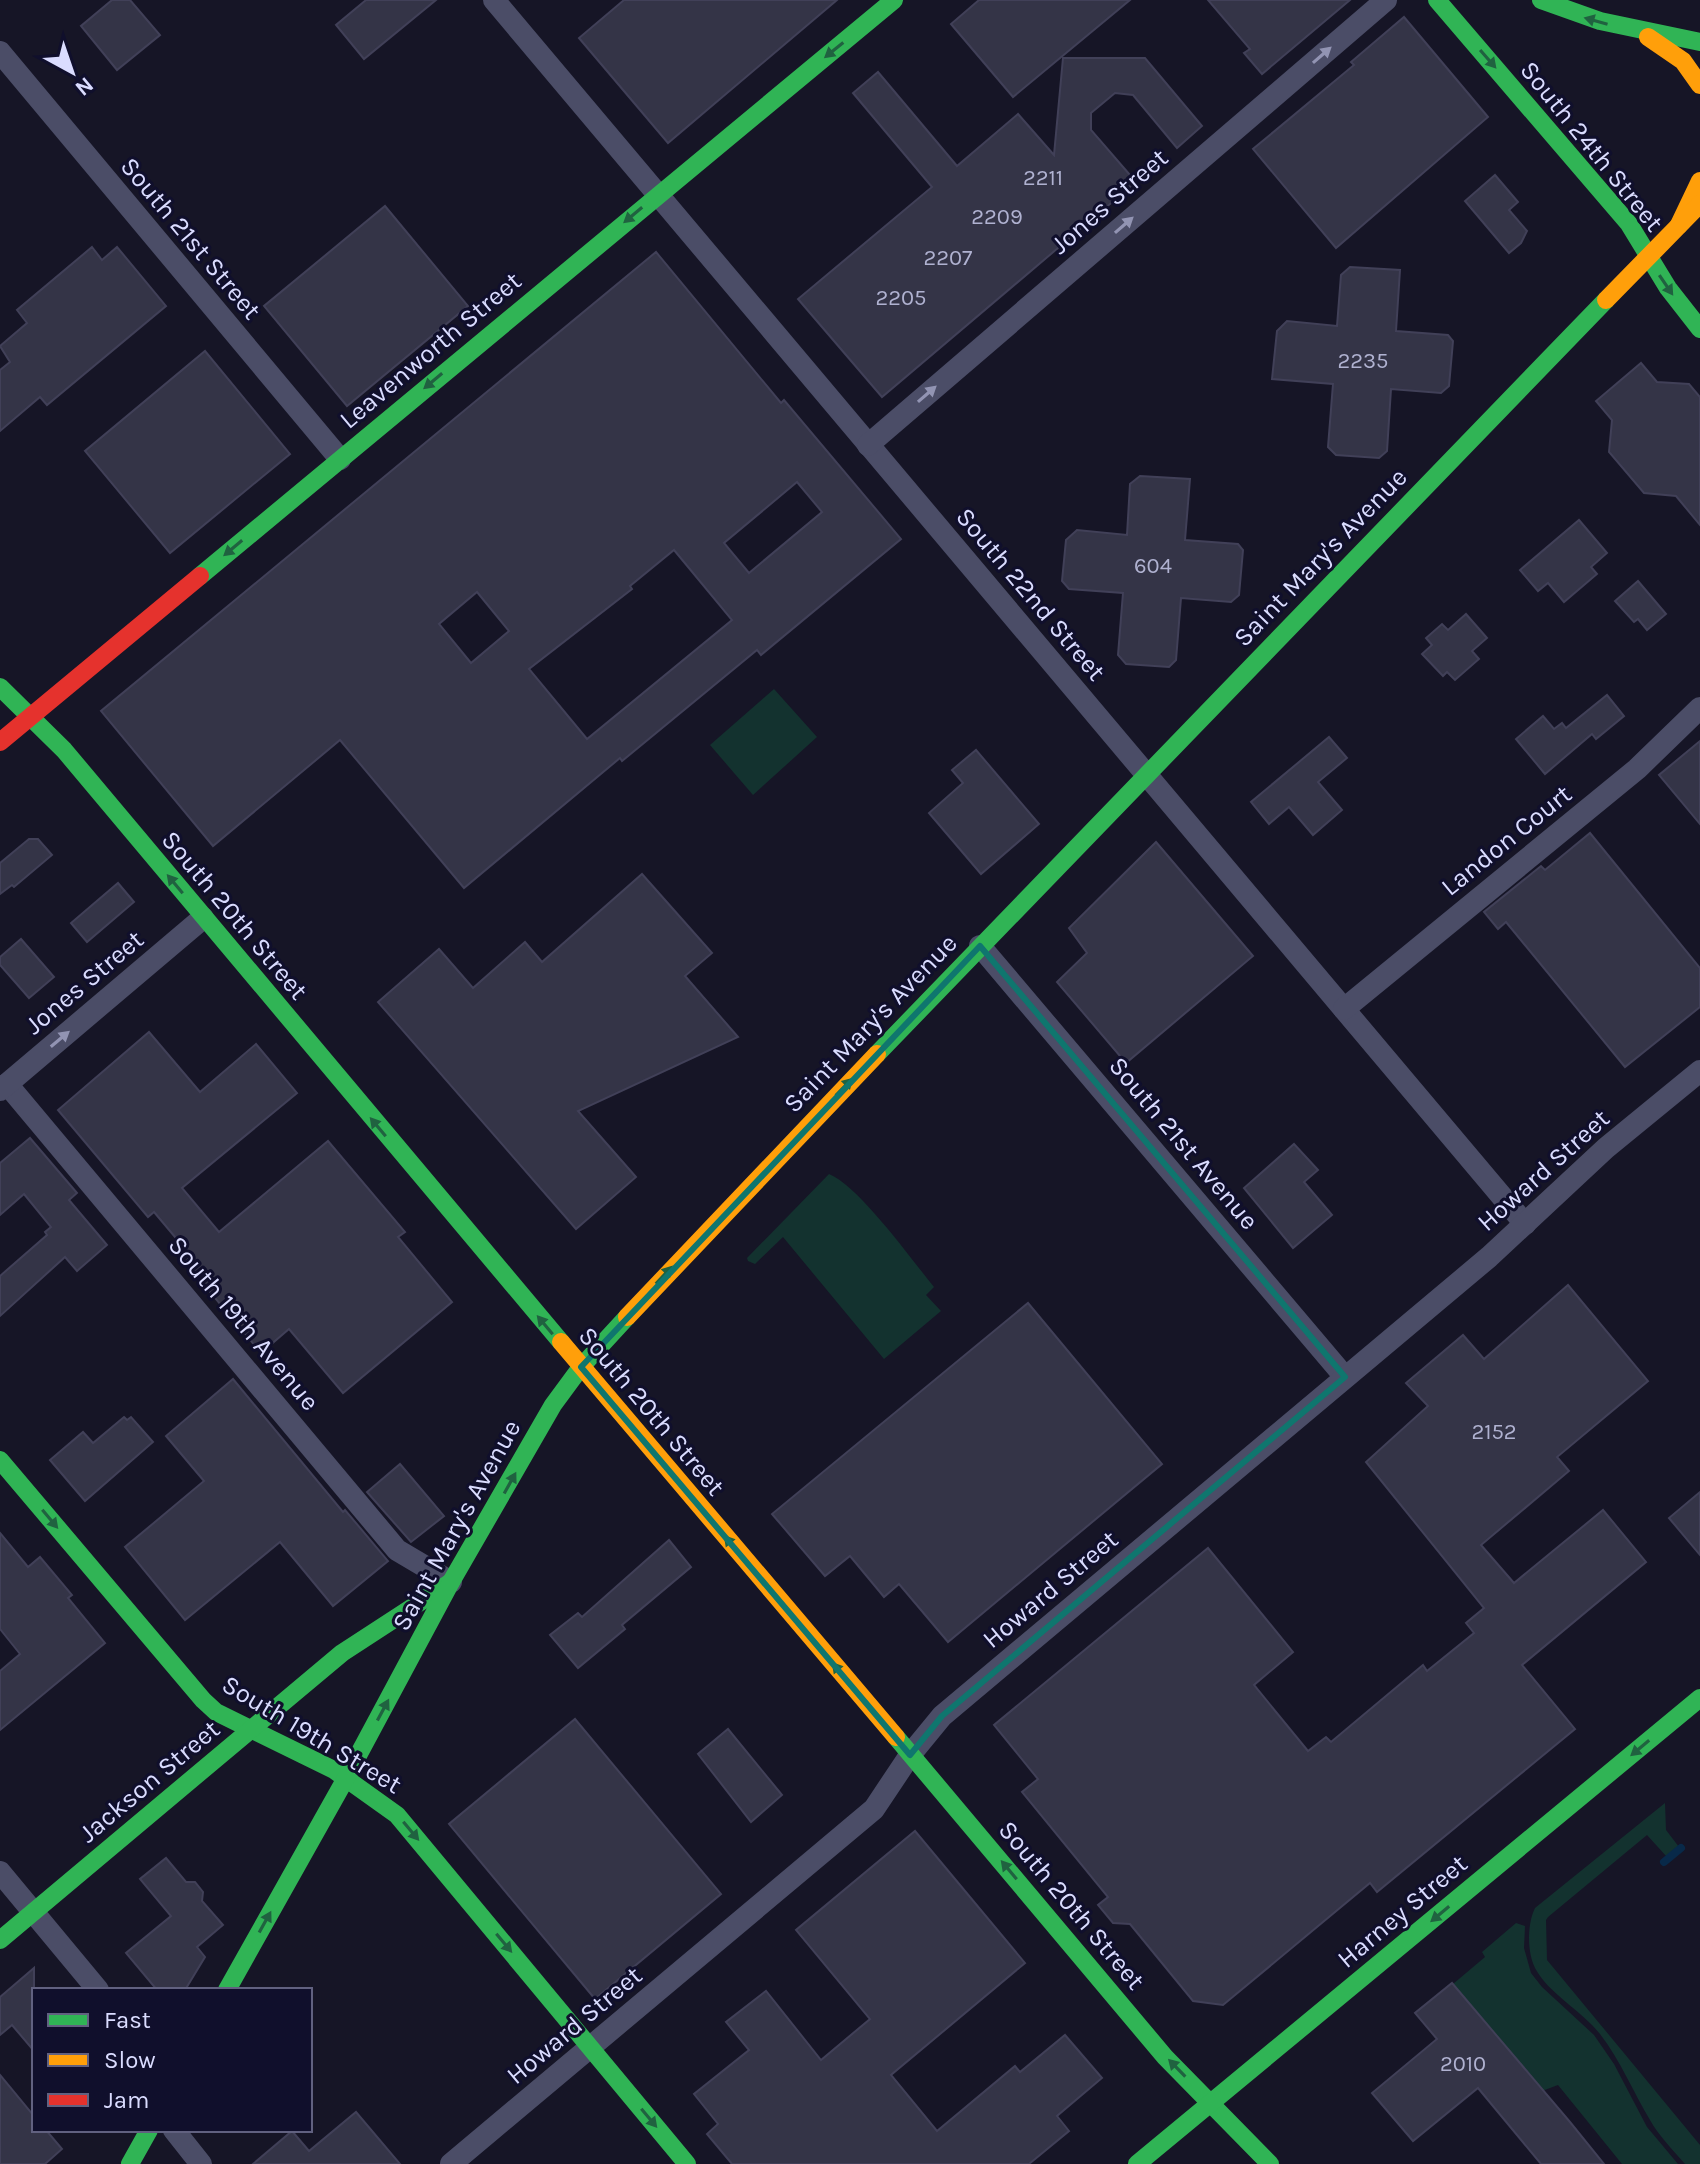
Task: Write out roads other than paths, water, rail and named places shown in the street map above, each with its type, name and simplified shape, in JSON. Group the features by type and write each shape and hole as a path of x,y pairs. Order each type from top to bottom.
{"main road":[{"name":"Leavenworth Street","path":"0,742 894,0"},
{"name":"South 24th Street","path":"1437,0 1629,224 1677,301 1700,329"},
{"path":"1541,0 1587,19 1700,42"},
{"path":"1637,30 1683,61 1700,85"},
{"path":"1679,225 1700,181"},
{"name":"Saint Mary's Avenue","path":"228,1988 451,1582 553,1405 581,1367 623,1319 1145,773 1700,204"},
{"name":"South 20th Street","path":"0,687 64,750 1165,2057 1270,2164"},
{"name":"South 19th Street","path":"0,1460 216,1712 346,1778 380,1799 401,1820 687,2164"},
{"name":"Jackson Street","path":"0,1940 342,1653 451,1582"},
{"name":"Harney Street","path":"1137,2164 1700,1698"},
{"path":"130,2164 148,2132"}],"street":[{"name":"South 22nd Street","path":"494,0 1525,1224"},
{"name":"Jones Street","path":"868,445 1386,0"},
{"name":"South 21st Street","path":"0,52 340,459"},
{"name":"Landon Court","path":"1344,1009 1637,769 1700,708"},
{"name":"Jones Street","path":"4,1087 203,918"},
{"name":"South 21st Avenue","path":"980,946 1345,1377"},
{"name":"Howard Street","path":"451,2164 874,1809 910,1755 942,1716 1525,1224 1606,1148 1700,1071"},
{"name":"South 19th Avenue","path":"4,1087 397,1550 451,1582"},
{"path":"0,1872 96,1988"},
{"path":"176,2132 201,2164"}],"waterway":[{"path":"1664,1862 1681,1848"}]}
